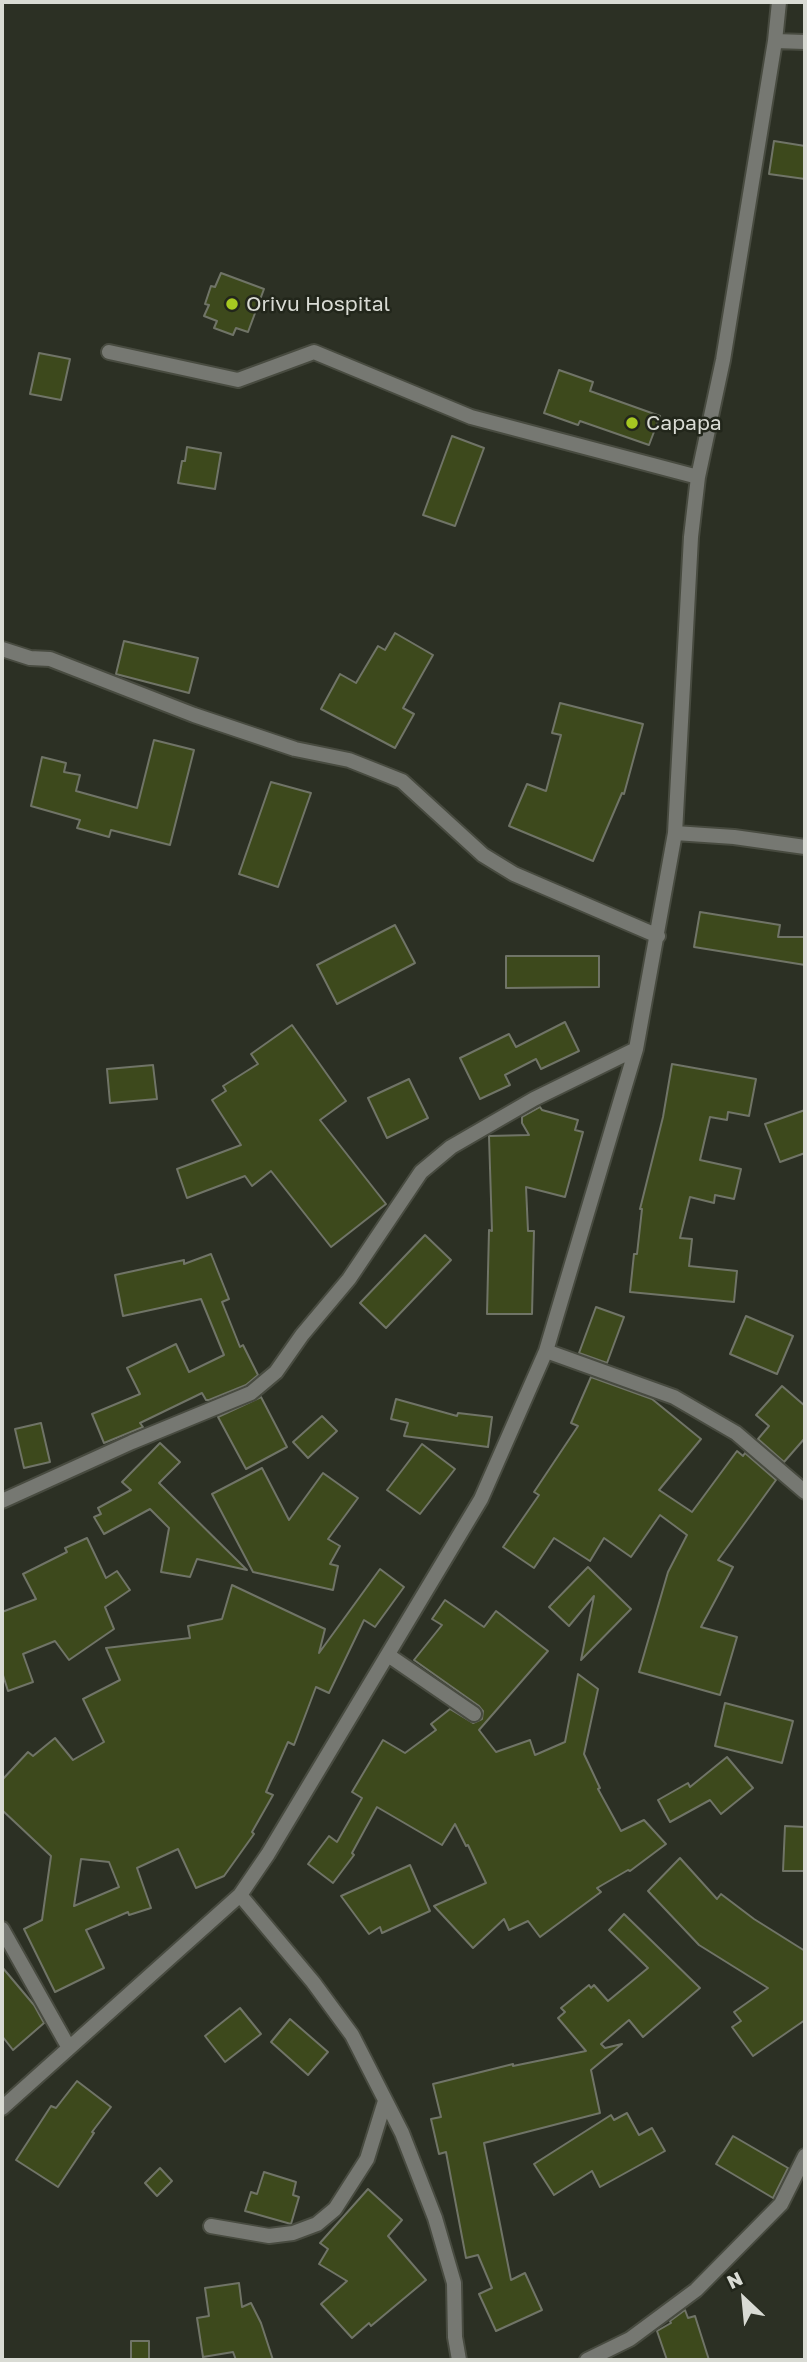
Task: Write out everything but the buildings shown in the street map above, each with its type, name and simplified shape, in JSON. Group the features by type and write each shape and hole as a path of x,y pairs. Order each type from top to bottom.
{"street":[{"path":"2,2108 240,1895 268,1854 481,1499 546,1351 636,1049 658,936 675,833 691,537 698,477 723,360 779,2"},
{"path":"775,41 805,42"},
{"path":"108,352 238,380 314,352 471,417 698,477"},
{"path":"2,649 30,658 50,659 194,715 295,749 349,760 401,781 483,855 514,874 658,936"},
{"path":"675,833 734,837 805,847"},
{"path":"2,1501 132,1442 251,1393 276,1372 302,1335 349,1279 421,1172 451,1147 534,1099 636,1049"},
{"path":"546,1351 674,1397 736,1433 805,1492"},
{"path":"388,1655 474,1714"},
{"path":"240,1895 313,1982 352,2035 402,2133 435,2218 454,2283 455,2337 459,2360"},
{"path":"2,1929 69,2048"},
{"path":"211,2226 269,2236 293,2233 317,2224 335,2209 367,2159 385,2101"},
{"path":"587,2360 630,2339 696,2290 781,2204 805,2156"}],"place":[{"name":"Orivu Hospital","path":"232,304"},
{"name":"Capapa","path":"632,423"}]}
